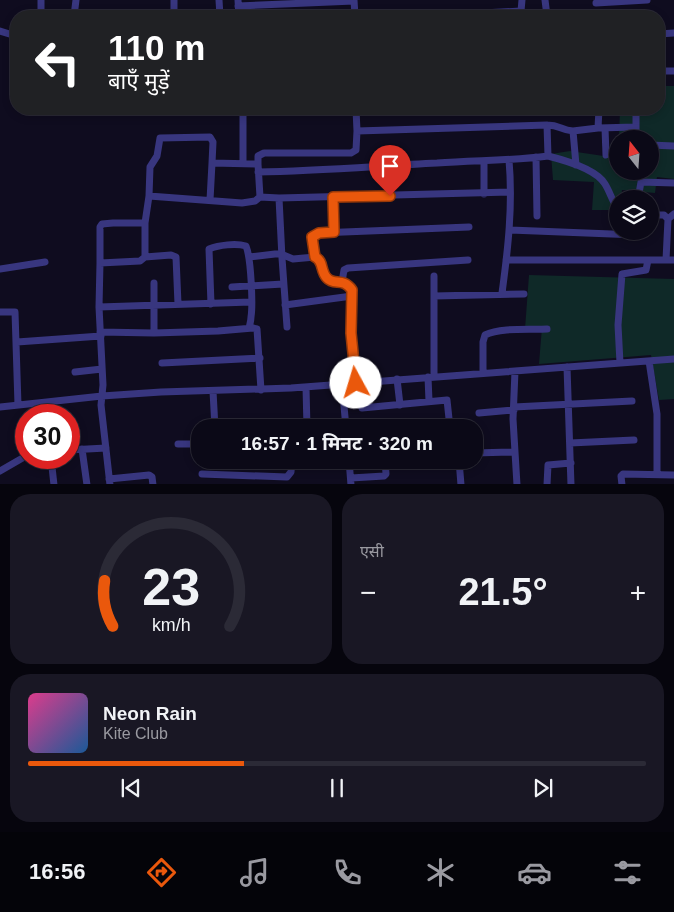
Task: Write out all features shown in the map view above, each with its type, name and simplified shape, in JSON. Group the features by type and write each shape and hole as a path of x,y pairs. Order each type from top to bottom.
{"street":[{"path":"238,3 354,0"},
{"path":"596,3 646,0"},
{"path":"243,115 243,163"},
{"path":"260,197 258,156 264,153 351,154 356,150 356,115"},
{"path":"600,115 606,155"},
{"path":"357,131 547,125 573,131 602,128 635,128 636,115"},
{"path":"547,125 548,156"},
{"path":"573,131 576,165"},
{"path":"145,257 145,223 149,196 150,167 157,156 160,138 210,137 213,142 210,200"},
{"path":"659,145 674,146"},
{"path":"212,163 243,163 258,168 329,170 509,160 548,156 576,165 602,180 609,193"},
{"path":"536,158 537,216"},
{"path":"502,294 510,230 511,178 509,160"},
{"path":"484,161 484,194"},
{"path":"639,190 640,183 643,181 674,184"},
{"path":"149,196 242,203 256,201 260,197 510,192"},
{"path":"333,197 334,232"},
{"path":"279,198 287,327"},
{"path":"666,260 671,216"},
{"path":"145,223 112,222 102,224 100,227 101,404 110,482 150,475 153,484"},
{"path":"356,383 350,319 352,290 348,284 329,280 322,270 319,259 315,257 312,237 319,233 334,232 469,227"},
{"path":"510,230 609,234"},
{"path":"211,304 209,249 217,246 244,245 247,248 249,257 252,316 249,328"},
{"path":"249,257 281,254 293,259 315,257"},
{"path":"100,263 140,261 145,257 171,255 176,257 178,304"},
{"path":"342,282 344,270 348,268 468,260"},
{"path":"506,260 674,260"},
{"path":"620,363 618,324 622,274 646,270 648,260"},
{"path":"0,269 45,262"},
{"path":"429,401 434,276"},
{"path":"154,283 154,333"},
{"path":"232,287 283,284"},
{"path":"434,296 524,294"},
{"path":"285,305 352,296"},
{"path":"99,307 251,302"},
{"path":"0,312 15,312 18,404"},
{"path":"17,342 101,334 255,328 258,331 261,390"},
{"path":"484,373 483,342 485,335 490,332 547,330"},
{"path":"162,363 260,358"},
{"path":"27,404 102,396 161,392 261,390 674,359"},
{"path":"649,361 657,414 656,474"},
{"path":"567,367 571,484"},
{"path":"75,372 102,369"},
{"path":"515,371 514,452 517,484"},
{"path":"397,379 400,405"},
{"path":"342,384 345,419"},
{"path":"306,387 307,419"},
{"path":"213,391 215,419"},
{"path":"362,408 447,400 449,419"},
{"path":"479,413 632,401"},
{"path":"0,407 15,405"},
{"path":"570,442 634,440"},
{"path":"178,444 191,444"},
{"path":"87,484 82,449 106,448"},
{"path":"483,453 514,452"},
{"path":"0,471 15,462"},
{"path":"547,484 548,466 571,463"},
{"path":"52,469 54,484"},
{"path":"202,474 287,477 292,472 292,469"},
{"path":"351,481 384,476 386,469"},
{"path":"460,469 461,484"},
{"path":"622,484 621,476 624,474 674,475"}],"green space":[{"path":"665,86 674,86 674,179 659,177 659,130 619,130 620,115 665,115"},
{"path":"570,151 609,157 609,180 657,180 655,190 609,190 609,210 592,210 594,182 553,180 551,154"},
{"path":"529,275 674,279 674,399 659,400 651,355 539,364 542,327 525,329"}],"route":[{"path":"356,383 350,319 352,290 348,284 329,280 325,276 321,261 315,257 312,237 319,233 334,232 333,197 390,196"}]}
